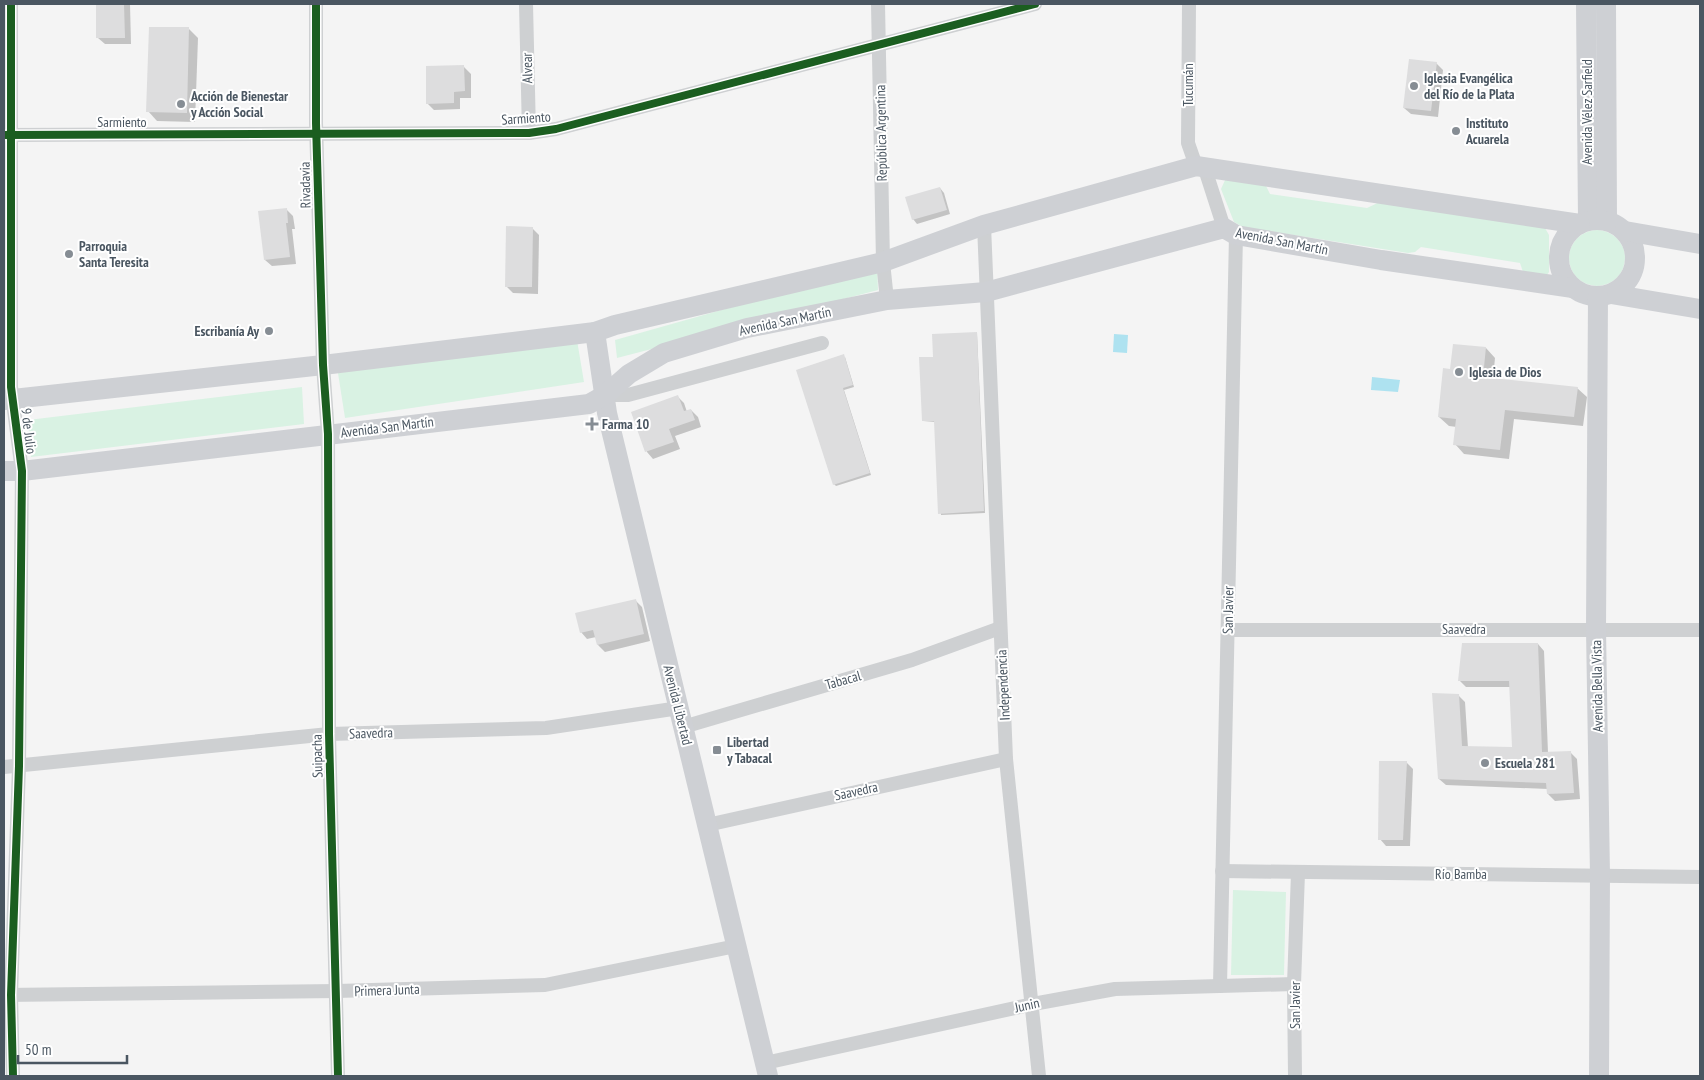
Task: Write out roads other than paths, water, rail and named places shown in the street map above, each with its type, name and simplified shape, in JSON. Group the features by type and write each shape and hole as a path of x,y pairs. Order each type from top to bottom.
{"main road":[{"name":"Avenida Vélez Sarfield","path":"1586,4 1591,222"},
{"name":"Avenida Vélez Sarfield","path":"1591,222 1606,4"},
{"path":"8,400 595,332 615,325 883,262 984,225 1200,166 1591,222 1625,231 1700,244"},
{"path":"1591,222 1570,231 1563,241 1559,252 1560,266 1564,278 1573,288 1585,294 1700,309"},
{"name":"Avenida San Martín","path":"13,471 589,404 605,395 629,374 664,353 747,328 888,300 986,292 1230,231 1381,260 1573,288"},
{"path":"1604,295 1626,282 1635,264 1636,252 1632,241 1625,231"},
{"name":"Avenida Bella Vista","path":"1599,1076 1600,874 1596,629 1604,295"},
{"name":"Avenida Libertad","path":"595,332 608,413 767,1070"}],"street":[{"name":"9 de Julio","path":"10,4 7,135 8,400 13,471 19,766 7,995 13,1076"},
{"name":"Rivadavia","path":"316,4 317,133 323,365 328,434"},
{"name":"Alvear","path":"526,4 528,133"},
{"name":"República Argentina","path":"878,4 883,262 888,300"},
{"name":"Sarmiento","path":"7,135 528,133 556,129 1034,4"},
{"name":"Tucumán","path":"1189,4 1188,143 1230,231"},
{"name":"Independencia","path":"984,225 1006,759 1033,1004 1038,1076"},
{"name":"San Javier","path":"1220,986 1228,630 1230,231"},
{"path":"605,395 628,395 822,343"},
{"name":"Suipacha","path":"328,434 329,734 338,1076"},
{"name":"Tabacal","path":"681,717 912,660 1000,628"},
{"name":"Saavedra","path":"1228,630 1700,630"},
{"name":"Saavedra","path":"4,767 329,734 546,728 681,717"},
{"name":"Saavedra","path":"707,825 1006,759"},
{"name":"Río Bamba","path":"1222,871 1600,874 1700,878"},
{"name":"San Javier","path":"1295,1076 1294,984 1298,873"},
{"name":"Primera Junta","path":"7,995 336,991 545,985 736,946"},
{"name":"Junin","path":"767,1070 1033,1004 1115,989 1294,984"}],"water":[{"path":"1114,334 1128,335 1127,353 1113,352"},
{"path":"1372,377 1400,380 1398,392 1371,390"}],"place":[{"name":"Iglesia Evangélica del Río de la Plata","path":"1414,86"},
{"name":"Acción de Bienestar y Acción Social","path":"181,104"},
{"name":"Instituto Acuarela","path":"1456,131"},
{"name":"Parroquia Santa Teresita","path":"69,254"},
{"name":"Escribanía Ay","path":"269,331"},
{"name":"Iglesia de Dios","path":"1459,372"},
{"name":"Farma 10","path":"592,424"},
{"name":"Libertad y Tabacal","path":"717,750"},
{"name":"Escuela 281","path":"1485,763"}]}
